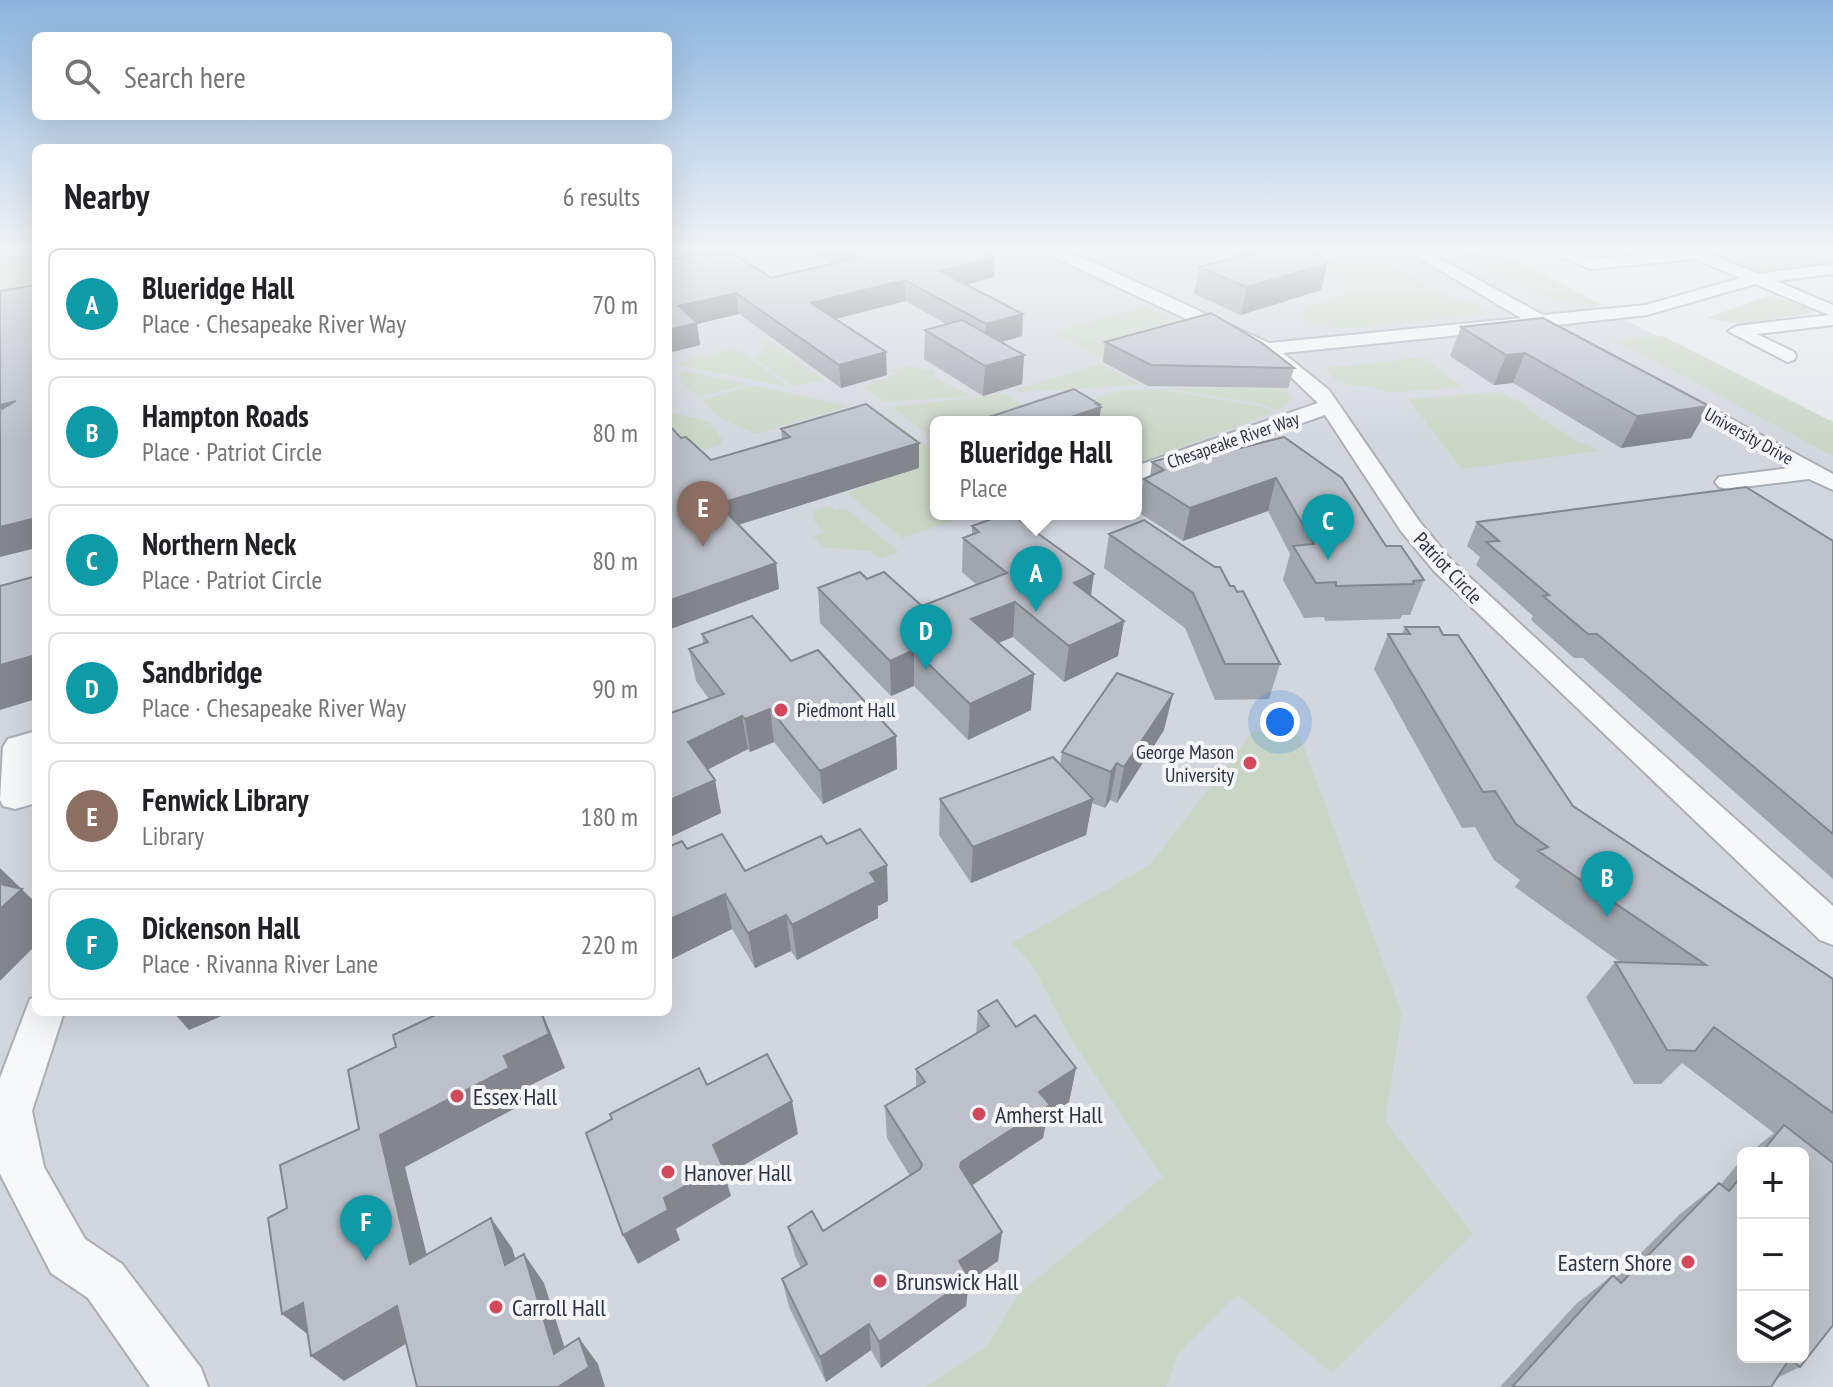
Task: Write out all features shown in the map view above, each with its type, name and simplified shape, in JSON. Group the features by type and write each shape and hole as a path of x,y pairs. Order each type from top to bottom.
{"street":[{"name":"Patriot Circle","path":"1194,315 1275,355 1322,394 1410,526 1443,566 1622,736 1833,929"},
{"path":"1530,315 1559,331"},
{"path":"1275,355 1559,331 1627,315"},
{"path":"1787,356 1737,331 1833,320"},
{"name":"University Drive","path":"1653,383 1833,483"},
{"name":"Chesapeake River Way","path":"1142,472 1330,406"},
{"path":"1727,482 1812,472"},
{"path":"32,743 19,747 15,797 32,791"},
{"path":"43,1016 10,1111 23,1174 68,1256 105,1281 182,1387"}],"shaded area":[{"name":"George Mason University","path":"0,315 32,315 32,1016 672,1016 672,315 1615,315 1833,423 1833,1387 0,1387"}],"green space":[{"path":"1115,315 1164,315 1199,332 1105,360 1054,332"},
{"path":"1304,315 1479,315 1344,329 1316,325 1304,318"},
{"path":"1716,315 1801,315 1740,324 1707,318"},
{"path":"1662,336 1833,422 1833,456 1615,340"},
{"path":"769,340 824,380 794,386 753,357 763,355 760,351 764,347 758,342"},
{"path":"739,350 788,387 674,364"},
{"path":"1423,357 1462,387 1387,393 1369,386 1347,385 1335,380 1326,368"},
{"path":"1101,364 1142,385 1021,392 1017,389"},
{"path":"909,366 934,371 933,377 973,396 884,402 863,387 896,374 890,370"},
{"path":"685,371 748,384 699,397 681,383 680,376"},
{"path":"753,385 849,406 755,434 721,418 702,400"},
{"path":"1166,388 1283,388 1294,398 1278,411 1261,404"},
{"path":"1157,389 1259,406 1275,412 1142,462 1142,416 1085,416 1068,408 1121,390"},
{"path":"1500,392 1527,405 1531,408 1527,409 1582,444 1599,451 1462,469 1408,399"},
{"path":"1005,394 1037,414 930,416 930,436 892,407"},
{"path":"867,410 880,412 930,448 930,520 956,520 902,538 847,493 920,467 867,428"},
{"path":"672,412 709,422 722,439 721,445 673,455"},
{"path":"829,506 836,511 845,508 899,552 880,559 870,551 823,547 813,536 824,532 814,521 813,511"},
{"path":"1253,731 1300,736 1402,1014 1385,1121 1473,1234 1332,1373 1237,1294 1178,1354 1166,1387 926,1387 987,1346 1019,1293 1163,1177 1068,1034 1033,966 1012,943 1150,865"}],"building":[{"path":"0,315 32,315 32,519 0,527 0,410 16,401 0,405"},
{"path":"672,315 688,315 697,323 672,329"},
{"path":"767,315 829,315 886,352 839,365"},
{"path":"969,315 1020,315 986,324"},
{"path":"1214,315 1262,343 1294,368 1151,365 1105,342"},
{"path":"1543,318 1709,406 1637,416 1525,353 1506,355 1461,327"},
{"path":"962,320 1024,355 985,366 925,330"},
{"path":"1074,389 1101,407 1074,416 992,416"},
{"path":"866,404 919,443 718,504 776,563 672,600 672,428 711,460 790,437 781,429"},
{"path":"1284,437 1342,478 1386,546 1401,546 1424,580 1413,581 1414,584 1336,586 1336,582 1316,583 1293,546 1314,544 1276,478 1190,508 1144,479 1164,470 1152,462 1178,454 1190,461"},
{"path":"1746,487 1833,541 1833,834 1597,634 1588,634 1543,596 1549,595 1486,542 1499,541 1477,522"},
{"path":"988,520 1019,520 1094,574 1074,583 1124,621 1069,646 1015,602 971,619 1034,674 970,704 914,650 890,661 818,588 860,572 867,579 884,572 922,606 1007,573 963,538 979,532 972,526"},
{"path":"1144,520 1215,567 1220,567 1230,586 1234,586 1237,592 1243,591 1280,664 1225,664 1193,593 1109,534"},
{"path":"32,577 32,656 0,665 0,586"},
{"path":"752,616 791,661 818,650 896,736 820,771 770,709 745,719 742,716 688,742 715,780 672,799 672,713 724,694 689,649 708,642 702,634"},
{"path":"1405,627 1439,627 1443,635 1458,635 1573,806 1833,979 1833,1113 1714,1027 1695,1051 1667,1050 1615,962 1706,965 1538,851 1548,847 1516,824 1495,791 1483,792 1388,634 1410,634"},
{"path":"1117,673 1173,694 1124,767 1117,763 1111,772 1062,752"},
{"path":"1053,757 1093,799 973,847 940,799"},
{"path":"860,829 887,865 870,873 876,882 792,925 786,915 748,933 725,894 672,918 672,845 682,841 687,849 722,834 745,871 821,836 827,844"},
{"path":"0,884 22,889 0,909"},
{"path":"997,1000 1016,1027 1035,1015 1076,1068 1039,1092 1050,1105 961,1162 960,1167 1002,1232 959,1261 969,1278 879,1342 869,1324 820,1357 782,1279 807,1264 788,1227 812,1211 823,1231 920,1169 922,1164 885,1106 925,1082 916,1069 989,1026 978,1011"},
{"path":"433,1016 542,1016 549,1034 504,1056 509,1068 380,1135 410,1264 491,1218 505,1265 524,1254 554,1354 579,1338 589,1367 558,1387 417,1387 397,1306 311,1356 303,1303 282,1314 268,1218 287,1208 280,1165 359,1129 348,1070 396,1047 393,1035"},
{"path":"767,1054 792,1101 713,1145 722,1165 664,1198 668,1210 623,1235 586,1133 612,1119 610,1114 699,1068 707,1085"},
{"name":"Eastern Shore","path":"1784,1125 1833,1163 1833,1325 1809,1356 1809,1147 1766,1147"},
{"name":"Eastern Shore","path":"1737,1181 1737,1363 1787,1363 1771,1387 1512,1387 1613,1275 1621,1283 1719,1183 1729,1191"}],"place":[{"name":"Fenwick Library","path":"703,547"},
{"name":"Northern Neck","path":"1328,560"},
{"name":"Blueridge Hall","path":"1036,612"},
{"name":"Sandbridge","path":"926,670"},
{"name":"Piedmont Hall","path":"781,710"},
{"name":"George Mason University","path":"1250,763"},
{"name":"Hampton Roads","path":"1607,917"},
{"name":"Essex Hall","path":"457,1096"},
{"name":"Amherst Hall","path":"979,1114"},
{"name":"Hanover Hall","path":"668,1172"},
{"name":"Dickenson Hall","path":"366,1261"},
{"name":"Eastern Shore","path":"1688,1262"},
{"name":"Brunswick Hall","path":"880,1281"},
{"name":"Carroll Hall","path":"496,1307"}]}
